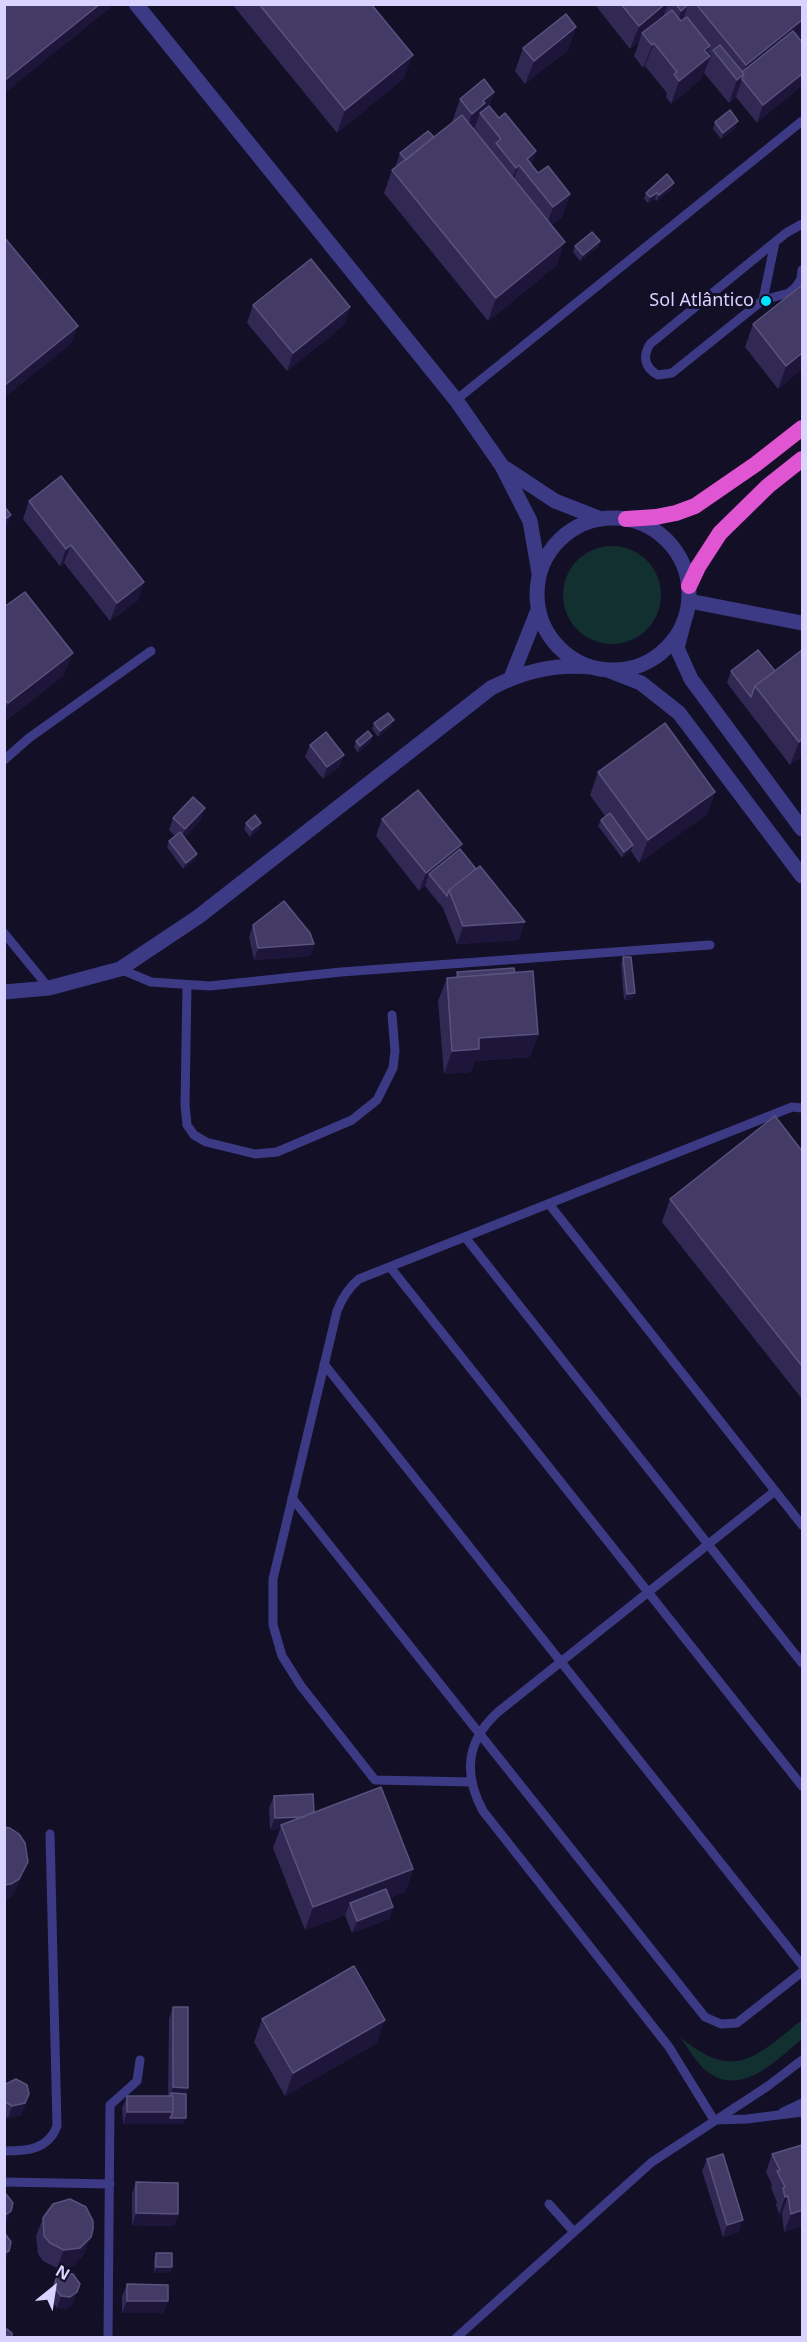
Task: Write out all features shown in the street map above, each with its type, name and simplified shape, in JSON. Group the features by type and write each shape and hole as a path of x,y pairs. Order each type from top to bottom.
{"highway":[{"path":"626,519 656,517 695,506 756,464 802,428"},
{"path":"689,594 698,567 720,533 768,486 802,459"}],"street":[{"path":"136,4 456,400 502,466 530,520 539,573"},
{"path":"502,466 555,501 601,519"},
{"path":"591,667 573,659 557,646 545,629 538,610 536,592 539,573 548,553 562,537 580,525 601,519 626,519 649,527 669,542 682,562 689,594 677,648 691,679 802,829"},
{"path":"689,594 802,623"},
{"path":"511,678 538,610"},
{"path":"610,671 634,667 655,657 673,642 684,621"},
{"path":"4,992 49,988 120,969 198,917 491,688 511,678 549,667 591,667 610,671 641,683 679,712 802,876"}],"lane":[{"path":"456,400 802,121"},
{"path":"802,224 775,242 650,344 645,355 647,366 658,375 672,373 763,300 789,293 801,279 802,270"},
{"path":"763,300 775,242"},
{"path":"4,760 29,738 151,651"},
{"path":"4,933 49,988"},
{"path":"120,969 151,982 210,986 341,972 710,945"},
{"path":"187,986 184,1105 187,1125 194,1135 206,1142 255,1154 277,1152 352,1120 377,1100 393,1068 395,1051 392,1015"},
{"path":"471,1782 375,1780 291,1671 277,1641 273,1625 273,1579 337,1311 346,1292 359,1279 792,1107 802,1108"},
{"path":"549,1204 802,1525"},
{"path":"465,1237 802,1663"},
{"path":"390,1267 802,1786"},
{"path":"324,1364 802,1965"},
{"path":"714,2120 669,2047 483,1811 471,1782 470,1765 479,1733 498,1712 775,1491"},
{"path":"292,1498 705,2017 721,2024 737,2023 802,1972"},
{"path":"4,2151 26,2151 45,2144 53,2136 57,2126 50,1834"},
{"path":"108,2337 110,2105 136,2081 140,2060"},
{"path":"456,2337 652,2162 768,2086 802,2060"},
{"path":"778,2114 802,2103"},
{"path":"778,2114 802,2108"},
{"path":"714,2120 747,2119 802,2112"},
{"path":"4,2182 110,2184"},
{"path":"549,2204 574,2232"}],"green space":[{"path":"612,546 631,550 647,560 657,576 661,595 657,614 647,630 631,640 612,644 593,640 577,630 567,614 563,595 567,576 577,560 593,550"},
{"path":"802,2020 802,2039 768,2067 742,2079 729,2080 716,2077 702,2067 680,2037 699,2051 716,2059 744,2060 757,2054"}],"building":[{"path":"4,4 100,4 4,81"},
{"path":"259,4 371,4 413,55 345,110"},
{"path":"621,4 665,4 639,26"},
{"path":"676,4 687,4 688,5 681,11"},
{"path":"696,4 802,4 802,20 746,65"},
{"path":"672,10 681,21 687,17 710,46 704,50 710,56 679,81 674,74 677,72 654,43 652,45 642,33"},
{"path":"566,14 576,27 534,61 523,48"},
{"path":"793,31 802,42 802,74 763,105 742,79 744,74 742,72"},
{"path":"720,45 744,74 737,80 713,50"},
{"path":"484,79 494,92 472,114 460,99"},
{"path":"489,106 499,118 505,113 536,151 527,159 538,173 548,166 570,194 553,207 519,165 516,168 496,143 501,139 480,113"},
{"path":"730,110 738,121 723,133 715,122"},
{"path":"462,115 565,242 496,298 392,170"},
{"path":"428,131 434,137 406,160 400,153"},
{"path":"667,174 674,183 659,195 657,193 650,197 646,193"},
{"path":"592,232 600,241 583,255 575,246"},
{"path":"4,237 78,326 4,386"},
{"path":"311,259 350,307 293,353 253,305"},
{"path":"802,285 802,353 786,366 753,324"},
{"path":"61,476 144,582 117,603 71,545 66,549 29,501"},
{"path":"4,506 11,515 4,520"},
{"path":"25,592 73,653 8,703 4,699 4,607"},
{"path":"758,650 775,671 755,686 751,697 731,671"},
{"path":"802,650 802,739 799,742 755,686"},
{"path":"388,713 394,720 380,731 374,723"},
{"path":"665,723 715,792 648,840 598,772"},
{"path":"368,731 372,736 360,746 356,741"},
{"path":"326,732 344,755 327,767 310,745"},
{"path":"418,790 462,844 426,873 382,819"},
{"path":"193,797 205,808 185,829 173,818"},
{"path":"610,813 633,845 624,852 601,820"},
{"path":"255,815 261,823 252,830 246,823"},
{"path":"180,832 197,854 186,863 169,841"},
{"path":"460,849 476,869 449,890 447,896 429,874"},
{"path":"480,866 525,922 463,926 449,890"},
{"path":"284,901 310,933 314,944 258,948 253,925"},
{"path":"623,957 631,957 635,993 627,994"},
{"path":"514,968 515,973 458,977 457,972"},
{"path":"533,971 538,1034 479,1038 479,1049 452,1051 447,978"},
{"path":"775,1116 802,1151 802,1366 670,1199"},
{"path":"381,1787 413,1869 313,1907 281,1825"},
{"path":"313,1794 314,1812 303,1817 275,1818 274,1796"},
{"path":"4,1827 19,1834 25,1843 28,1862 19,1879 4,1885"},
{"path":"386,1889 393,1907 357,1921 350,1903"},
{"path":"354,1966 385,2020 293,2073 262,2019"},
{"path":"173,2007 188,2007 188,2088 173,2087"},
{"path":"16,2079 27,2085 29,2094 25,2103 12,2106 4,2101 4,2085"},
{"path":"171,2093 186,2094 186,2118 170,2118 173,2112"},
{"path":"127,2096 173,2096 173,2112 127,2112"},
{"path":"802,2145 802,2210 791,2214 788,2196 785,2197 783,2188 785,2187 777,2171 780,2170 772,2154"},
{"path":"723,2154 743,2220 727,2225 707,2159"},
{"path":"136,2182 178,2183 178,2214 136,2213"},
{"path":"4,2194 13,2203 11,2211 4,2216"},
{"path":"70,2199 86,2207 93,2221 93,2229 91,2237 80,2248 64,2250 50,2243 44,2236 43,2218 53,2204"},
{"path":"4,2232 11,2242 9,2251 4,2253"},
{"path":"156,2253 172,2253 172,2267 156,2267"},
{"path":"61,2273 73,2274 80,2284 77,2292 70,2297 61,2296 54,2286"},
{"path":"127,2284 168,2285 168,2301 127,2301"},
{"path":"4,2327 12,2333 12,2337 4,2337"}],"place":[{"name":"Sol Atlântico","path":"766,301"}]}
